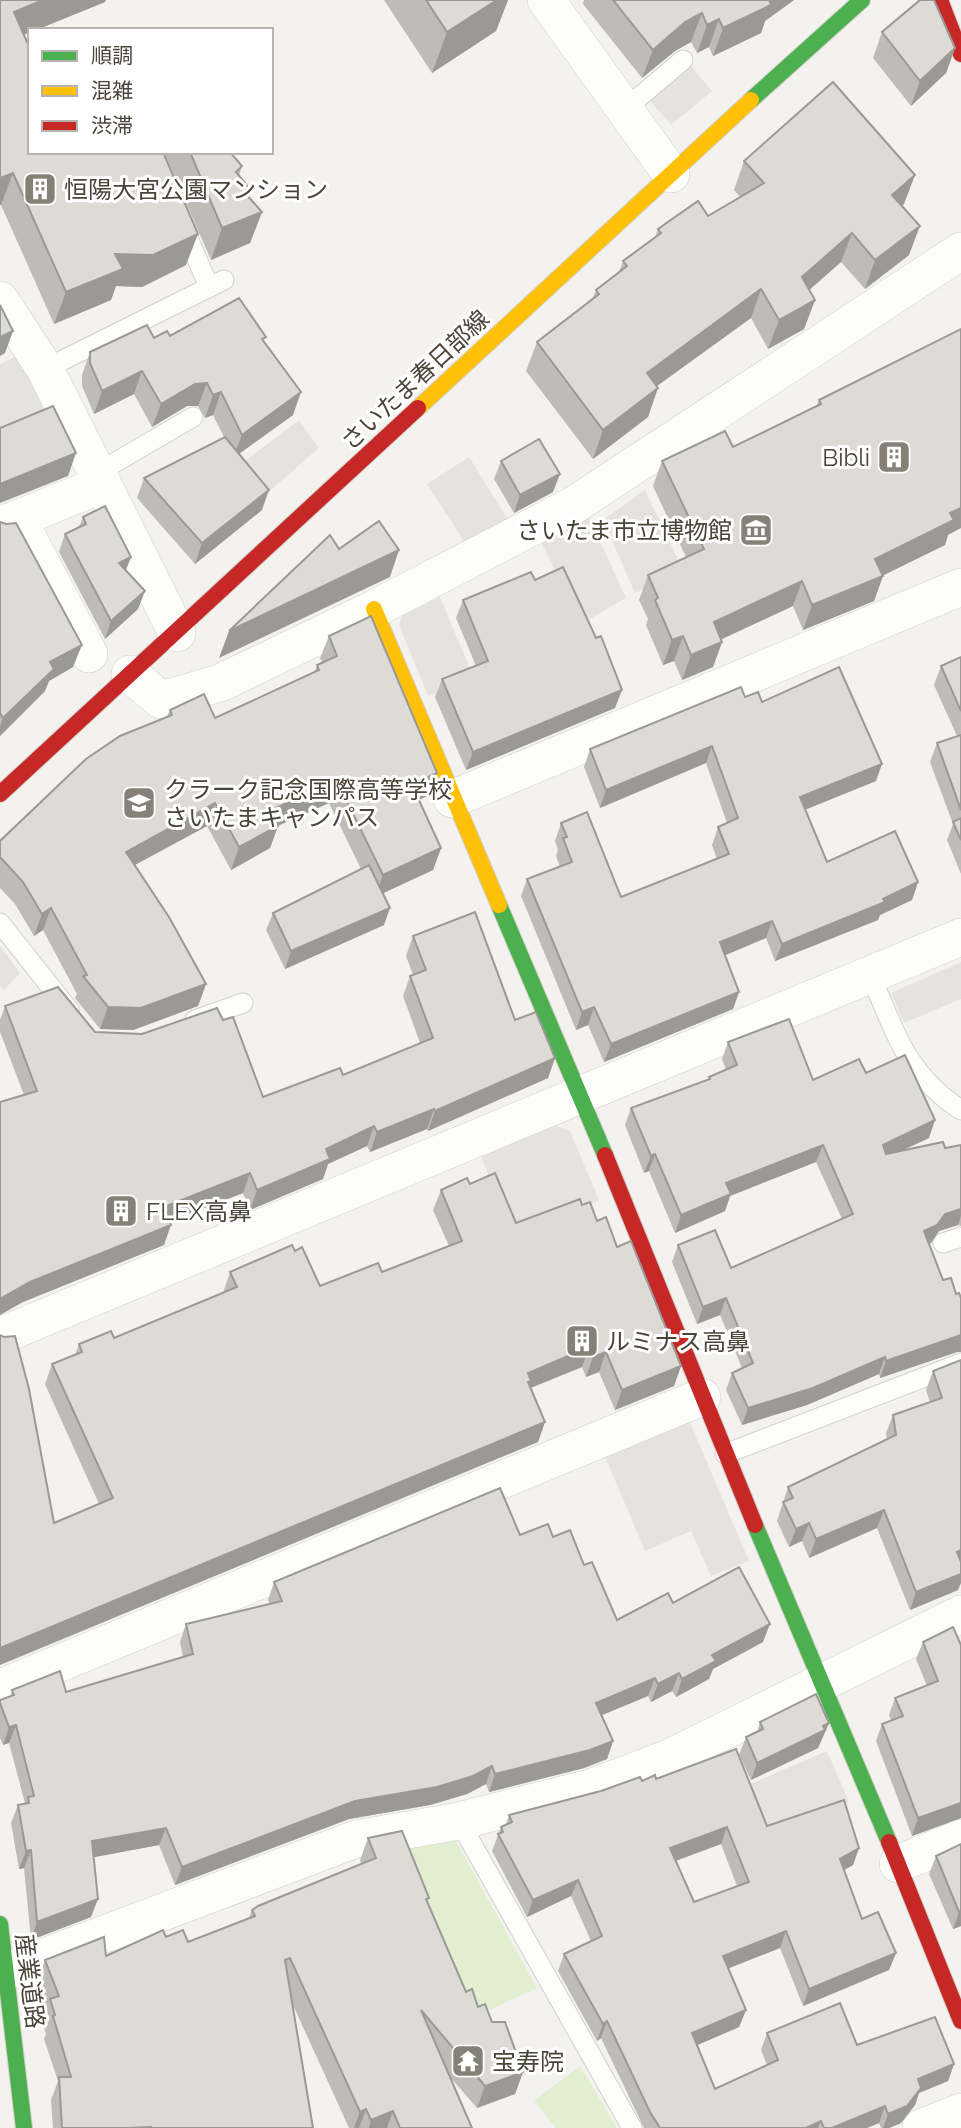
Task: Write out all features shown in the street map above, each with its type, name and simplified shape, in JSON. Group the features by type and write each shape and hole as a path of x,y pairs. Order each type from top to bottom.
{"street":[{"name":"さいたま春日部線","path":"0,794 177,633 615,223 862,0"},
{"path":"940,0 961,54"},
{"path":"555,4 671,174"},
{"path":"130,674 161,700 201,691 374,609 575,505 961,251"},
{"path":"0,300 45,369 177,633"},
{"path":"89,654 9,522 100,478"},
{"path":"452,799 961,587"},
{"path":"374,609 579,1095 961,2021"},
{"path":"0,1336 961,937"},
{"path":"0,1688 702,1397"},
{"path":"7,1971 356,1839 459,1821 590,1788 669,1758 820,1681 961,1614"},
{"path":"898,1864 961,1838"},
{"name":"産業道路","path":"0,1924 24,2128"},
{"path":"921,2128 961,2112"}],"lane":[{"path":"625,110 684,60"},
{"path":"45,369 216,283 172,201"},
{"path":"100,478 193,417"},
{"path":"0,923 85,1031"},
{"path":"870,974 908,1062 937,1094 961,1110"},
{"path":"171,1029 243,1003"},
{"path":"725,1454 961,1363"},
{"path":"459,1821 632,2128"}],"green space":[{"path":"452,1834 537,1988 476,2016 404,1846"},
{"path":"580,2066 617,2128 556,2128 534,2101"}],"shaded area":[{"path":"690,65 712,91 671,125 649,99"},
{"path":"19,355 53,420 0,442 0,364"},
{"path":"299,420 319,448 265,495 242,463"},
{"path":"469,457 508,520 467,546 427,484"},
{"path":"645,490 683,570 635,593 603,520"},
{"path":"588,515 626,598 581,624 542,543"},
{"path":"440,597 474,678 428,696 399,625 402,616"},
{"path":"0,946 20,973 4,990 0,986"},
{"path":"961,962 961,999 904,1023 891,993"},
{"path":"556,1126 570,1131 599,1200 513,1236 481,1156"},
{"path":"688,1418 749,1561 711,1576 691,1531 645,1551 604,1454"},
{"path":"827,1751 849,1802 770,1836 748,1785"}],"building":[{"path":"0,0 43,0 14,12 28,44 28,154 164,154 198,234 153,255 115,254 123,269 66,292 13,173 0,178"},
{"path":"426,0 497,0 447,32"},
{"path":"613,0 769,0 771,5 723,28 719,19 707,25 702,13 685,22 653,50"},
{"path":"920,0 934,0 955,48 920,81 882,32"},
{"path":"833,82 915,175 892,195 920,226 875,260 852,233 802,277 815,300 779,320 761,289 647,373 658,388 603,430 537,342 599,294 596,290 627,266 623,261 661,233 658,229 698,201 708,216 764,183 744,161"},
{"path":"191,154 232,154 242,166 236,172 250,189 245,193 262,212 222,228"},
{"path":"239,298 266,337 262,339 301,392 242,435 221,392 213,395 207,383 195,384 161,404 142,371 102,391 90,363 90,352 147,325 154,338 167,331 170,336"},
{"path":"0,305 13,331 0,337"},
{"path":"961,329 961,508 950,513 954,520 875,559 883,576 812,605 802,581 714,622 722,642 691,655 683,636 672,640 648,575 704,549 662,461 725,431 733,447 821,404 819,400"},
{"path":"53,406 76,453 0,484 0,428"},
{"path":"225,437 269,490 202,543 144,478"},
{"path":"539,439 560,474 520,495 501,461"},
{"path":"105,506 131,557 119,563 145,591 111,621 65,534 86,524 83,517"},
{"path":"379,521 399,550 229,631 330,535 339,549"},
{"path":"0,522 16,523 82,645 50,662 54,669 3,718 0,713"},
{"path":"563,567 596,638 601,636 622,690 473,752 442,679 488,661 463,600 531,572 535,580"},
{"path":"371,616 437,773 412,785 441,848 383,875 337,781 269,811 278,826 239,847 215,803 126,852 169,917 206,984 141,1008 108,1007 83,976 87,975 51,908 42,914 23,882 0,857 0,841 86,759 120,736 172,715 170,710 204,694 215,718 319,670 317,665 337,656 329,636"},
{"path":"961,657 961,711 941,666"},
{"path":"839,667 882,764 800,797 827,862 895,831 918,882 883,899 885,902 782,944 772,921 720,942 739,992 611,1044 594,1007 582,1012 527,879 572,862 563,838 567,837 561,823 587,812 621,897 729,854 718,827 738,818 712,746 606,790 590,749 741,687 745,697 758,692 762,702"},
{"path":"961,735 961,810 937,743"},
{"path":"961,818 961,840 953,822"},
{"path":"369,865 390,908 291,951 273,913"},
{"path":"475,912 515,1020 536,1012 555,1058 435,1111 434,1109 377,1132 374,1126 326,1149 330,1159 257,1190 250,1173 164,1207 171,1225 30,1282 0,1299 0,1102 37,1091 5,1006 58,987 95,1032 142,1034 217,1008 223,1020 233,1017 263,1097 340,1068 343,1075 433,1038 410,976 426,970 413,936"},
{"path":"789,1019 813,1080 859,1059 866,1073 905,1055 935,1120 883,1145 886,1154 943,1142 945,1148 961,1145 961,1209 945,1214 937,1225 924,1231 943,1280 951,1278 956,1294 959,1293 961,1298 961,1335 886,1361 885,1357 813,1388 748,1408 732,1373 753,1363 726,1298 703,1307 678,1245 715,1230 731,1268 853,1214 823,1145 726,1183 731,1194 681,1215 655,1154 651,1156 631,1108 710,1079 709,1077 737,1065 728,1042"},
{"path":"495,1173 516,1223 580,1199 582,1205 590,1202 597,1221 606,1217 617,1247 631,1241 681,1366 622,1390 606,1352 593,1357 589,1347 528,1373 531,1381 528,1382 545,1422 0,1648 0,1335 15,1336 29,1389 54,1523 113,1498 52,1364 82,1352 79,1344 111,1331 114,1338 237,1287 230,1272 292,1245 295,1251 302,1247 320,1286 378,1263 382,1272 462,1241 441,1190 467,1178 470,1184"},
{"path":"961,1360 961,1550 957,1552 961,1562 961,1574 916,1592 884,1510 816,1539 809,1523 796,1529 783,1502 793,1498 788,1487 896,1435 893,1415 942,1398 933,1371"},
{"path":"500,1488 520,1535 548,1524 553,1537 570,1530 584,1565 592,1562 617,1620 668,1593 673,1603 739,1567 770,1624 712,1655 716,1661 682,1679 679,1673 658,1684 655,1678 596,1703 613,1741 590,1750 495,1774 492,1766 473,1776 437,1787 355,1801 182,1867 166,1828 92,1841 98,1899 37,1922 31,1850 26,1851 18,1805 29,1803 28,1797 34,1796 16,1725 9,1727 0,1700 14,1695 12,1690 60,1671 66,1692 193,1654 186,1624 282,1601 274,1582"},
{"path":"953,1627 961,1645 961,1803 918,1818 882,1724 903,1716 895,1698 938,1681 923,1642"},
{"path":"816,1694 829,1723 823,1726 825,1730 757,1763 746,1737 763,1729 760,1722"},
{"path":"736,1749 767,1826 844,1800 859,1848 840,1859 862,1919 878,1912 896,1953 809,1989 786,1931 723,1956 746,2010 692,2033 715,2089 778,2060 767,2033 840,2003 857,2045 935,2017 954,2064 918,2079 921,2088 907,2106 888,2114 885,2106 832,2128 824,2128 821,2121 806,2128 660,2128 607,2021 603,2024 564,1954 602,1936 578,1880 533,1900 498,1834 503,1832 501,1827 512,1822 509,1815 601,1791 640,1777 642,1781 655,1775 656,1779","holes":["727,1827 749,1882 694,1902 670,1848"]},
{"path":"402,1831 429,1898 426,1899 466,1992 472,1989 478,2007 485,2004 492,2022 505,2022 523,2072 485,2086 421,2010 472,2128 400,2128 393,2111 371,2120 366,2109 360,2112 290,1958 285,1960 313,2128 62,2128 59,2077 71,2077 50,1999 59,1996 45,1960 104,1937 106,1956 163,1930 166,1937 183,1930 188,1942 255,1916 252,1910 258,1906 376,1858 368,1838"},
{"path":"961,1844 961,1911 959,1912 936,1856"}],"traffic: fast":[{"path":"751,100 862,0"},
{"path":"499,905 605,1155"},
{"path":"755,1525 889,1842"},
{"path":"0,1924 24,2128"}],"traffic: slow":[{"path":"418,408 751,100"},
{"path":"374,609 499,905"}],"traffic: jam":[{"path":"940,0 961,54"},
{"path":"0,794 418,408"},
{"path":"605,1155 755,1525"},
{"path":"889,1842 961,2021"}],"place":[{"name":"恒陽大宮公園マンション","path":"40,189"},
{"name":"Bibli","path":"894,457"},
{"name":"さいたま市立博物館","path":"756,530"},
{"name":"クラーク記念国際高等学校 さいたまキャンパス","path":"139,803"},
{"name":"FLEX高鼻","path":"121,1211"},
{"name":"ルミナス高鼻","path":"582,1341"},
{"name":"宝寿院","path":"468,2061"}]}
